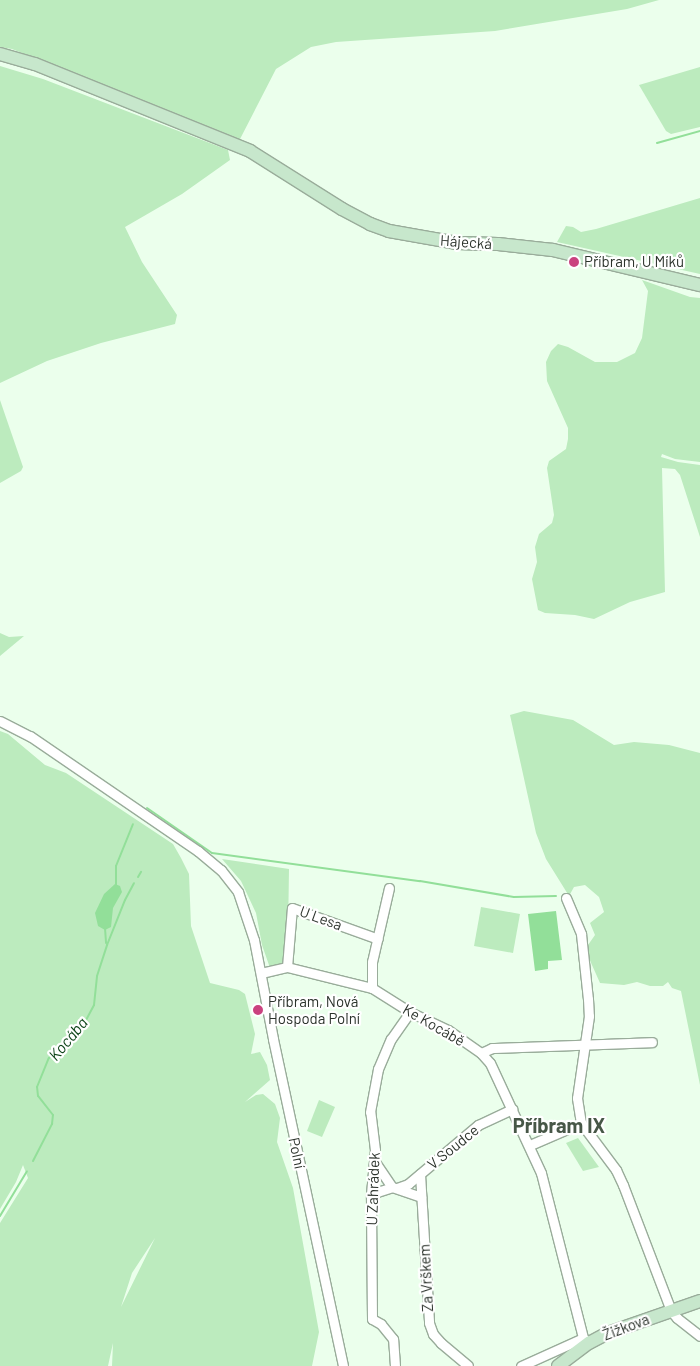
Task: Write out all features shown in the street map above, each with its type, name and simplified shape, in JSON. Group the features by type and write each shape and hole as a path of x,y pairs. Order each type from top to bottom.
{"main road":[{"name":"Hájecká","path":"0,54 35,64 250,151 342,209 370,224 389,231 457,243 498,244 553,250 700,285"},
{"name":"Žižkova","path":"558,1366 586,1341 700,1301"}],"street":[{"name":"Polní","path":"0,721 30,736 198,851 221,870 238,892 248,916 254,940 343,1366"},
{"path":"372,988 372,962 389,888"},
{"path":"566,898 581,934 584,952 583,966 590,1016 577,1098 581,1124 616,1170 671,1311 700,1336"},
{"name":"U Lesa","path":"287,968 292,908 378,938"},
{"name":"Ke Kocábě","path":"260,973 287,968 372,988 410,1012 448,1030 481,1053 490,1063 498,1075 512,1110 530,1144 548,1198 586,1341"},
{"name":"U Zahrádek","path":"395,1366 393,1339 381,1324 372,1319 371,1194 375,1161 370,1112 378,1068 392,1039 410,1012"},
{"path":"481,1053 492,1048 652,1042"},
{"name":"V Soudce","path":"371,1194 408,1184 478,1125 512,1110"},
{"path":"530,1144 581,1124"},
{"path":"375,1161 394,1188 421,1197"},
{"name":"Za Vrškem","path":"420,1174 429,1323 433,1334 441,1343 468,1366"},
{"path":"521,1366 586,1341"}],"shaded area":[{"path":"0,0 659,0 627,9 495,31 336,42 311,47 276,69 239,141 12,49 0,47"},
{"path":"0,66 43,79 228,150 230,160 182,194 125,227 142,262 177,315 175,324 101,343 47,361 0,383"},
{"path":"700,67 700,127 671,134 666,131 639,85"},
{"path":"700,198 700,274 557,242 566,226 573,227 581,232 596,229"},
{"path":"642,280 690,297 700,298 700,462 675,459 662,454 661,457 700,465 700,537 680,475 675,469 662,468 665,592 630,602 594,619 575,615 545,613 538,610 532,579 537,562 535,547 539,534 552,523 554,515 547,468 549,461 566,449 568,439 568,428 547,381 546,362 551,351 558,344 568,347 595,362 617,362 635,353 642,338 648,291"},
{"path":"0,400 23,467 21,471 0,483"},
{"path":"0,633 9,637 24,636 0,656"},
{"path":"524,711 573,720 614,745 634,742 669,745 700,753 700,1085 681,991 672,988 668,982 663,986 650,986 637,982 624,985 600,983 588,956 588,945 595,935 590,923 604,912 599,897 585,885 574,887 569,896 546,859 536,833 510,715"},
{"path":"0,731 8,734 45,765 66,773 173,844 189,874 191,926 210,983 239,990 245,994 255,1034 251,1054 260,1052 267,1065 270,1080 245,1102 256,1095 263,1094 275,1104 280,1118 277,1142 293,1188 319,1332 312,1366 112,1366 113,1343 108,1366 0,1366 0,1223 28,1178 23,1165 16,1182 0,1209","holes":["155,1238 121,1307 132,1273"]},
{"path":"222,859 289,869 288,934 283,964 270,968 262,945 256,913 241,881"},
{"path":"115,884 120,886 122,892 113,908 111,927 105,930 98,926 95,913 104,894"},
{"path":"481,907 520,914 513,953 474,946"},
{"path":"556,911 562,960 548,961 548,969 535,971 528,914"},
{"path":"319,1100 335,1107 322,1137 307,1131"},
{"path":"578,1138 599,1167 583,1171 566,1143"}],"waterway":[{"path":"657,143 700,131"},
{"path":"147,808 212,853 420,881 514,897 556,896"},
{"path":"116,885 116,866 133,824"},
{"name":"Kocába","path":"138,877 141,872"},
{"name":"Kocába","path":"33,1161 52,1124 53,1115 38,1096 37,1087 49,1058 85,1022 94,1005 97,976 107,945 134,883"},
{"path":"105,928 106,943"},
{"name":"Kocába","path":"0,1216 27,1171"}],"place":[{"name":"Příbram, U Míků","path":"574,262"},
{"name":"Příbram, Nová Hospoda Polní","path":"258,1010"}],"district":[{"name":"Příbram IX","path":"559,1125"}]}
